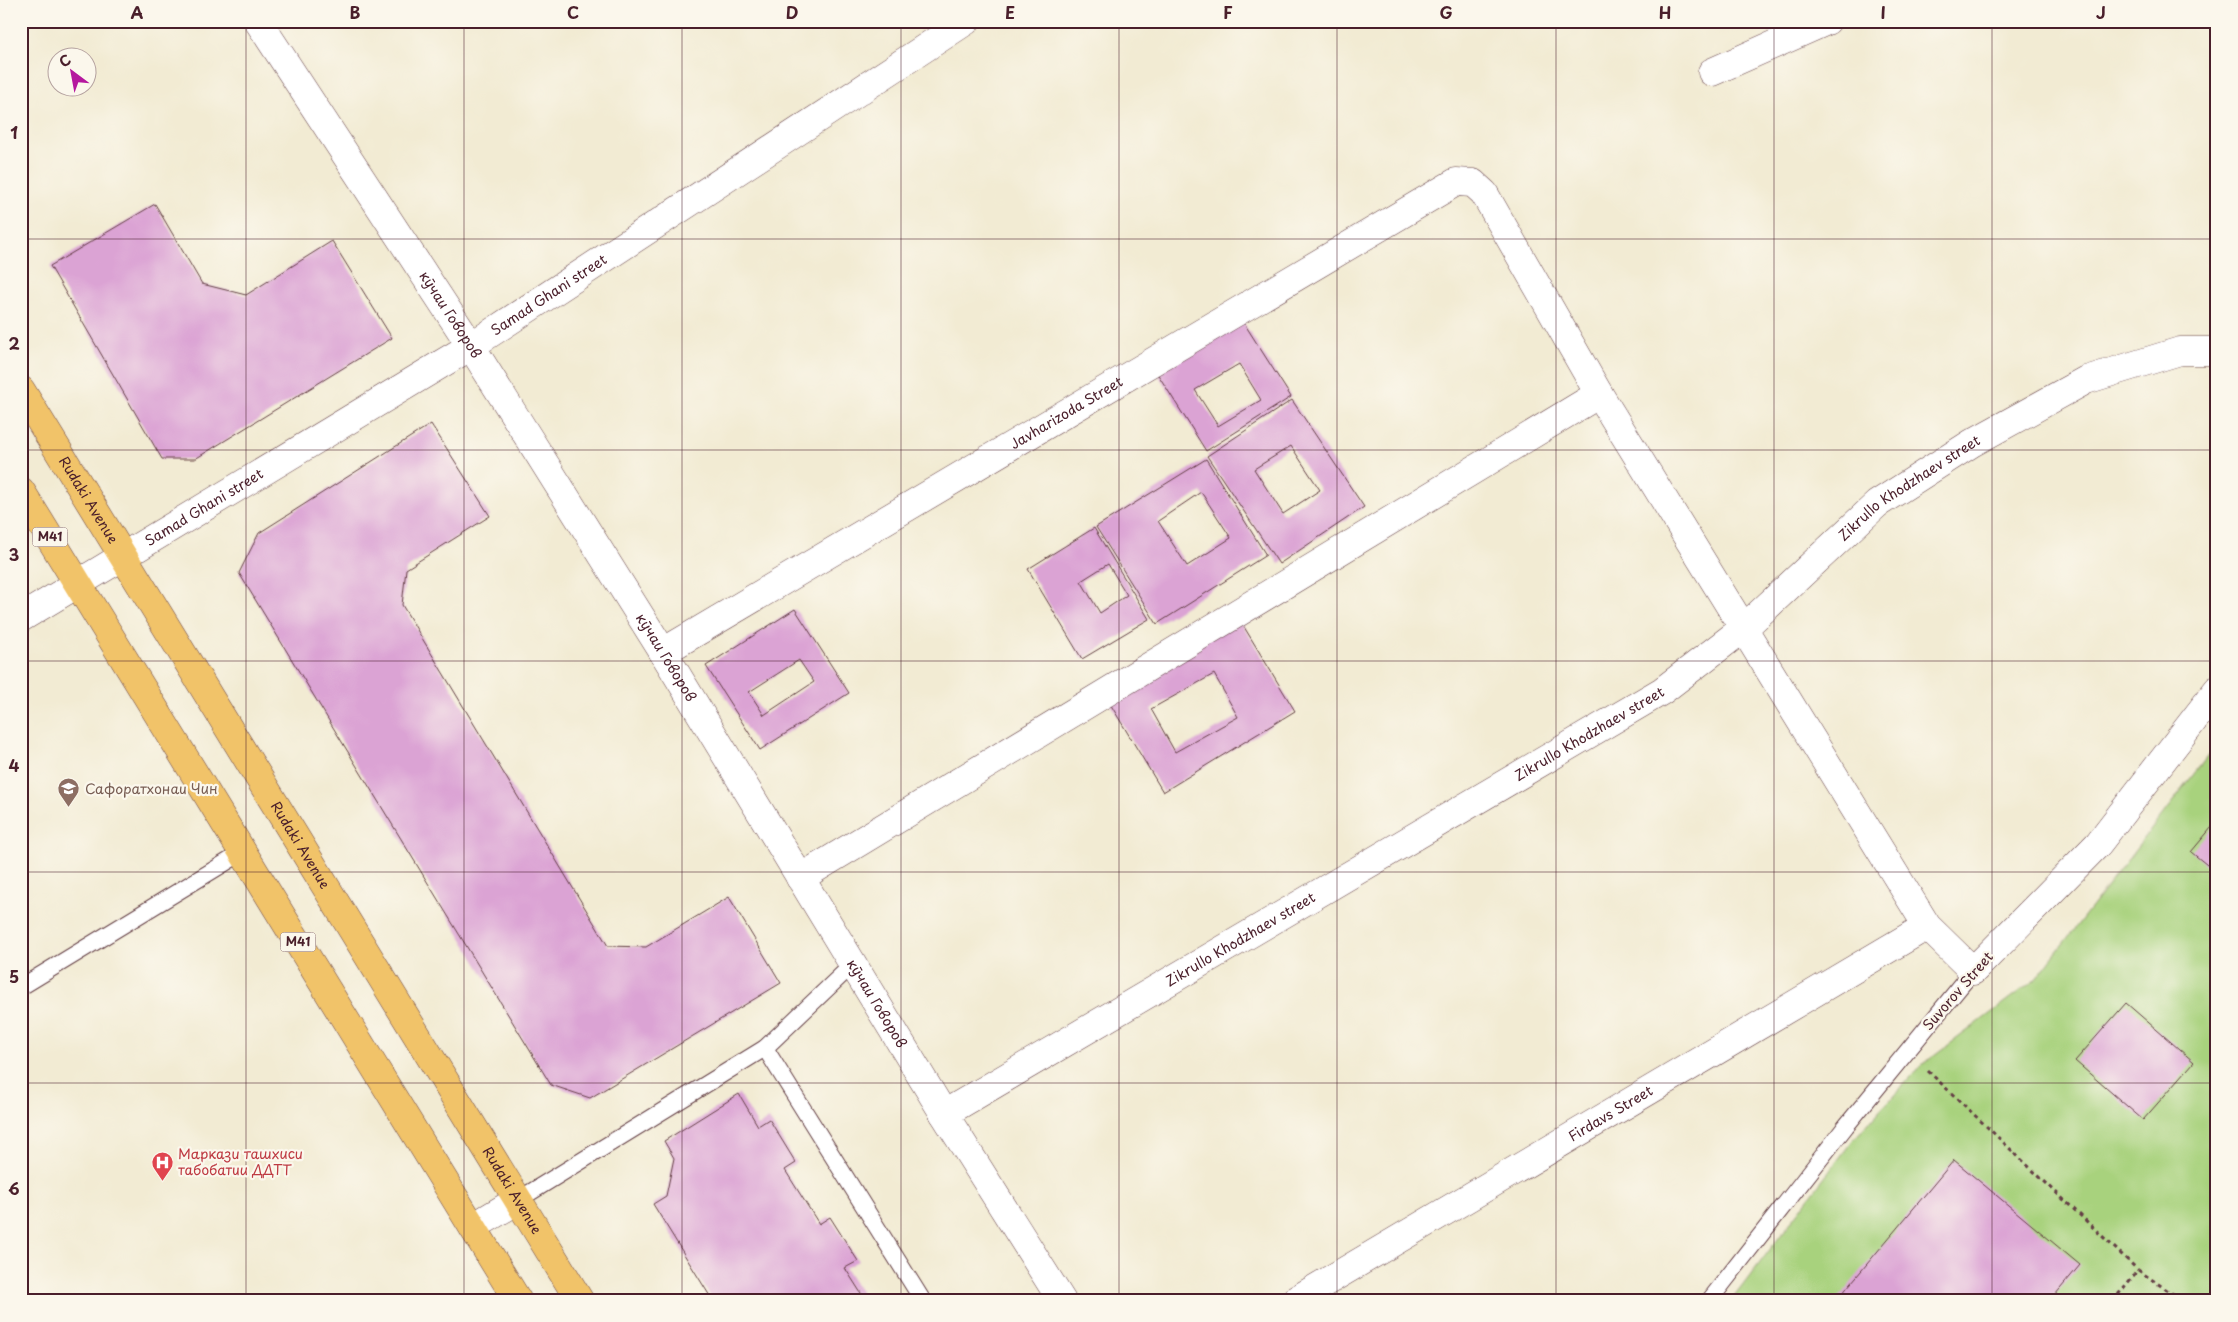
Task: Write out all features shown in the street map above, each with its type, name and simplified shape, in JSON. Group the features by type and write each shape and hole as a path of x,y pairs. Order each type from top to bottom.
{"highway":[{"name":"Rudaki Avenue","path":"21,390 580,1301"},
{"name":"M41","path":"21,491 518,1301"}],"street":[{"name":"кӯчаи Говоров","path":"258,21 471,346 663,652 944,1114 1062,1301"},
{"name":"Samad Ghani street","path":"21,618 471,346 966,21"},
{"path":"1712,72 1827,21"},
{"name":"Javharizoda Street","path":"663,652 1456,182 1473,183 1484,193 1599,394"},
{"name":"Zikrullo Khodzhaev street","path":"944,1114 1662,691 1744,628 1877,504 1972,443 2086,380 2180,352 2217,351"},
{"path":"800,878 1599,394 1927,926 1973,971"},
{"name":"Suvorov Street","path":"1973,971 2098,844 2217,690"},
{"name":"Firdavs Street","path":"1294,1301 1927,926"},
{"path":"473,1227 518,1200"}],"lane":[{"path":"21,987 243,852"},
{"path":"518,1200 765,1048 852,964"},
{"name":"Suvorov Street","path":"1709,1301 1907,1050 1973,971"},
{"path":"765,1048 923,1301"}],"path":[{"path":"1907,1050 2138,1270 2183,1301"},
{"path":"2112,1301 2138,1270"}],"green space":[{"path":"2217,744 2217,1301 1731,1301 1853,1140 1923,1064 2035,980"}],"building":[{"path":"155,204 202,284 246,295 332,241 392,338 195,459 162,459 50,266"},
{"path":"1242,320 1291,397 1206,451 1157,373","holes":["1239,364 1261,400 1218,426 1195,390"]},
{"path":"1292,400 1364,507 1279,564 1207,456","holes":["1291,446 1320,490 1283,514 1254,469"]},
{"path":"431,424 490,516 406,569 402,605 608,946 646,947 729,897 781,983 590,1098 551,1085 239,573 259,533"},
{"path":"1206,459 1266,555 1157,624 1096,527","holes":["1201,492 1231,538 1187,566 1158,521"]},
{"path":"1094,528 1149,619 1082,659 1028,569","holes":["1108,564 1127,595 1100,613 1081,581"]},
{"path":"795,609 849,693 760,750 706,666","holes":["799,660 814,682 764,715 749,692"]},
{"path":"1238,617 1295,711 1163,792 1106,697","holes":["1214,674 1238,717 1175,752 1151,709"]},
{"path":"2217,821 2217,873 2191,852"},
{"path":"2126,1003 2194,1062 2143,1120 2075,1061"},
{"path":"739,1094 758,1126 769,1119 796,1163 785,1170 819,1224 830,1217 858,1261 845,1268 866,1301 713,1301 653,1204 666,1196 674,1158 664,1141"},
{"path":"1954,1160 2080,1265 2050,1301 1836,1301"}],"place":[{"name":"Сафоратхонаи Чин","path":"69,808"},
{"name":"Маркази ташхиси табобатии ДДТТ","path":"162,1181"}]}
